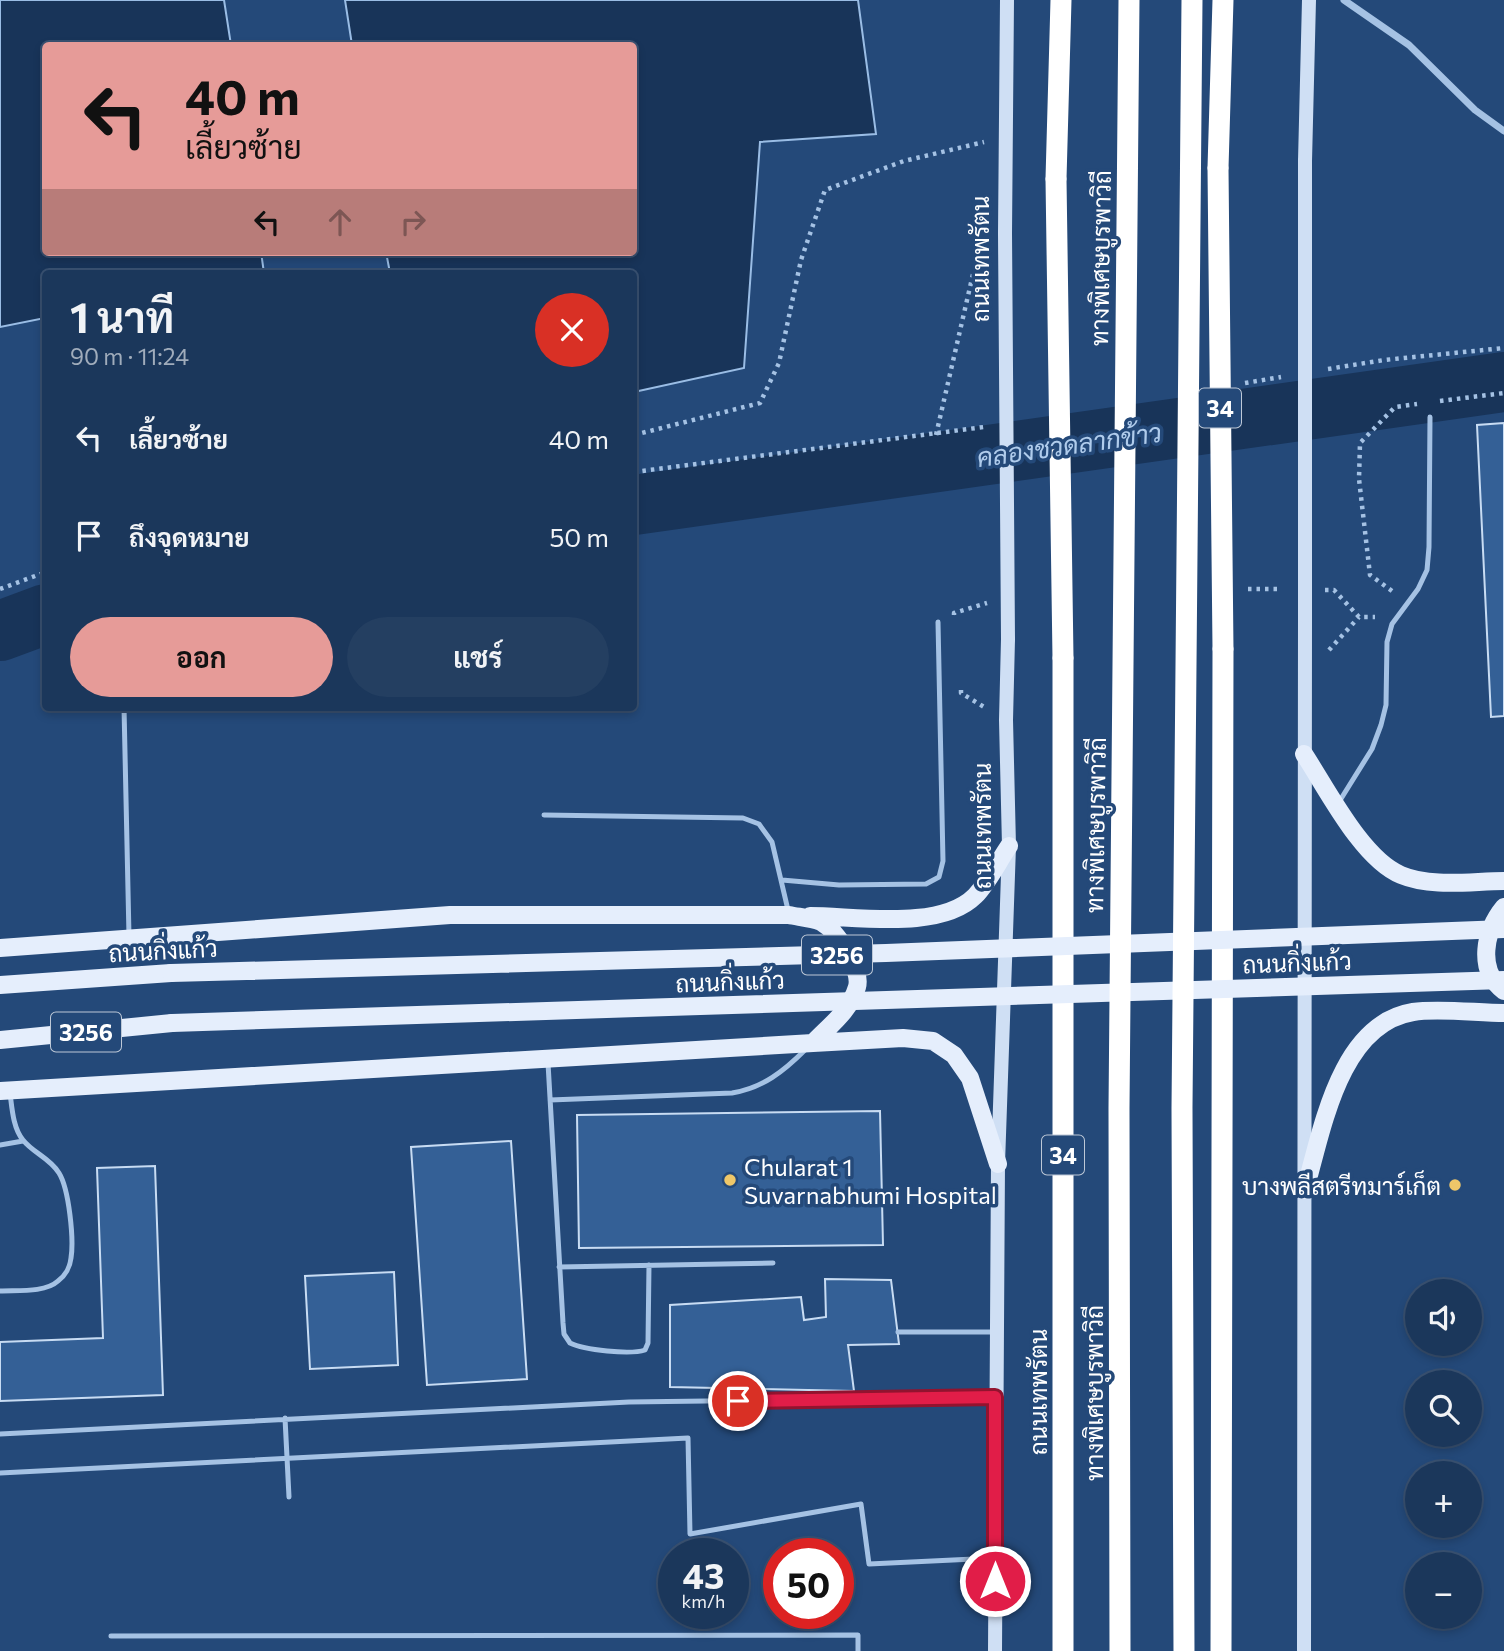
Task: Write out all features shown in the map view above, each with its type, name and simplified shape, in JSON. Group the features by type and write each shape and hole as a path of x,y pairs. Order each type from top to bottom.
{"highway":[{"name":"ถนนเทพรัตน","path":"1061,0 1056,179 1063,658 1063,1651"},
{"name":"ทางพิเศษบูรพาวิถี","path":"1120,1651 1119,1108 1129,0"},
{"path":"1184,1651 1182,1095 1192,0"},
{"name":"34","path":"1221,1651 1223,649 1218,168 1223,0"}],"main road":[{"name":"ถนนเทพรัตน","path":"995,1651 998,1164 1009,846 1006,720 1007,0"},
{"path":"1304,1651 1305,161 1309,0"},
{"path":"1304,754 1361,841 1381,862 1402,875 1433,882 1504,881"},
{"path":"0,947 129,940 450,915 789,915 907,919 947,913 974,897 1009,846"},
{"path":"1504,907 1488,931 1486,959 1496,984 1504,991"},
{"path":"789,915 821,922 842,944 857,972 858,985 845,1011 813,1043"},
{"name":"ถนนกิ่งแก้ว","path":"0,985 171,973 886,953 1504,929"},
{"name":"ถนนกิ่งแก้ว","path":"0,1040 173,1023 1504,979"},
{"path":"1305,1190 1334,1085 1370,1034 1412,1012 1504,1013"},
{"path":"5,1091 547,1056 904,1038 933,1041 954,1055 970,1078 998,1164"}],"street":[{"path":"1344,0 1409,45 1475,110 1504,131"}],"lane":[{"path":"1338,804 1372,749 1381,725 1386,705 1387,642 1392,624 1418,589 1427,570 1430,417"},
{"path":"782,880 839,885 926,884 939,877 943,861 938,622"},
{"path":"124,711 129,940"},
{"path":"544,815 743,818 759,824 772,842 789,915"},
{"path":"550,1100 750,1090 789,1065 813,1043"},
{"path":"547,1056 564,1334 570,1343 582,1348 638,1352 645,1350 648,1343 649,1265"},
{"path":"0,1291 45,1287 57,1283 68,1271 72,1258 69,1210 61,1176 51,1163 23,1141 5,1091"},
{"path":"0,1144 23,1141"},
{"path":"559,1267 773,1263"},
{"path":"898,1332 996,1332"},
{"path":"0,1434 629,1402 995,1397"},
{"path":"285,1418 289,1497"},
{"path":"0,1473 688,1438 690,1534 861,1504 869,1564 995,1558"},
{"path":"111,1636 858,1635 858,1651"}],"path":[{"path":"637,434 760,403 779,363 801,260 825,190 904,161 1005,137"},
{"path":"936,435 980,245"},
{"path":"1436,402 1504,393"},
{"path":"1395,407 1423,404"},
{"path":"0,589 42,573"},
{"path":"1305,677 1359,617"}],"water":[{"path":"0,0 224,0 231,42 42,42 42,256 262,256 264,270 42,270 42,319 0,327"},
{"path":"345,0 858,0 876,134 760,142 744,368 637,391 637,270 389,270 387,256 637,256 637,42 352,42"}],"building":[{"path":"1504,423 1504,716 1491,717 1477,425"},
{"name":"Chularat 1 Suvarnabhumi Hospital","path":"880,1111 883,1245 579,1248 577,1115"},
{"path":"511,1141 527,1379 427,1385 411,1147"},
{"path":"155,1166 163,1395 0,1401 0,1342 103,1338 97,1168"},
{"path":"394,1272 398,1365 310,1369 305,1276"},
{"path":"825,1279 891,1280 899,1344 848,1345 854,1391 670,1387 670,1305 801,1297 804,1320 826,1317"}],"waterway":[{"name":"คลองชวดลากข้าว","path":"637,505 1504,382"},
{"name":"คลองชวดลากข้าว","path":"0,631 42,615"}],"place":[{"name":"Chularat 1 Suvarnabhumi Hospital","path":"730,1180"},
{"name":"บางพลีสตรีทมาร์เก็ต","path":"1455,1185"}],"route":[{"path":"738,1401 995,1397 995,1581"}]}
